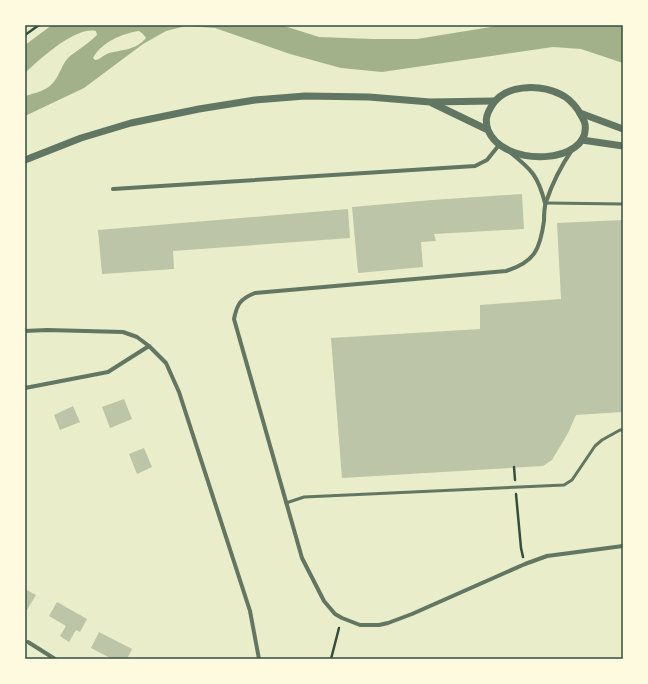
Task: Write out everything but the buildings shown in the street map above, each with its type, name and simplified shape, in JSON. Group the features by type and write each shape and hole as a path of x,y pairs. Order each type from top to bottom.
{"street":[{"path":"546,204 542,190 530,168 499,145 491,137 488,130 486,122 487,113 494,101 504,93 517,89 532,88 561,94 573,103 585,122 585,130 582,140 574,148 558,173 546,204 541,240 535,253 526,262 517,268 498,272 255,293 247,296 240,302 234,319 302,558 324,601 335,614 351,623 360,625 379,625 388,623 412,614 517,567 548,556 623,546"},
{"path":"25,160 81,138 131,123 199,109 255,100 305,96 368,97 430,102 494,101"},
{"path":"430,102 488,130"},
{"path":"580,113 623,129"},
{"path":"582,140 623,146"},
{"path":"113,189 434,167 475,166 487,160 499,145"},
{"path":"509,151 523,155 541,157 555,155 574,148"},
{"path":"25,331 47,330 123,332 137,337 149,346 166,363 179,392 250,611 259,659"},
{"path":"25,388 108,372 149,346"},
{"path":"28,642 55,659"}],"lane":[{"path":"546,204 623,204"},
{"path":"286,503 304,497 564,485 572,480 595,446 606,438 623,430"}],"path":[{"path":"25,35 40,25"},
{"path":"514,467 521,552"},
{"path":"331,659 339,628"}],"shaded area":[{"path":"52,25 281,25 319,37 373,39 417,39 503,25 623,26 623,63 581,49 553,47 382,72 341,68 290,54 215,28 186,26 166,31 143,44 84,88 25,116 25,96 50,86 67,59 97,35 96,31 87,31 68,39 58,45 25,73 25,45","holes":["139,31 146,38 138,45 109,53 97,60 93,58 101,47 125,34"]}]}
